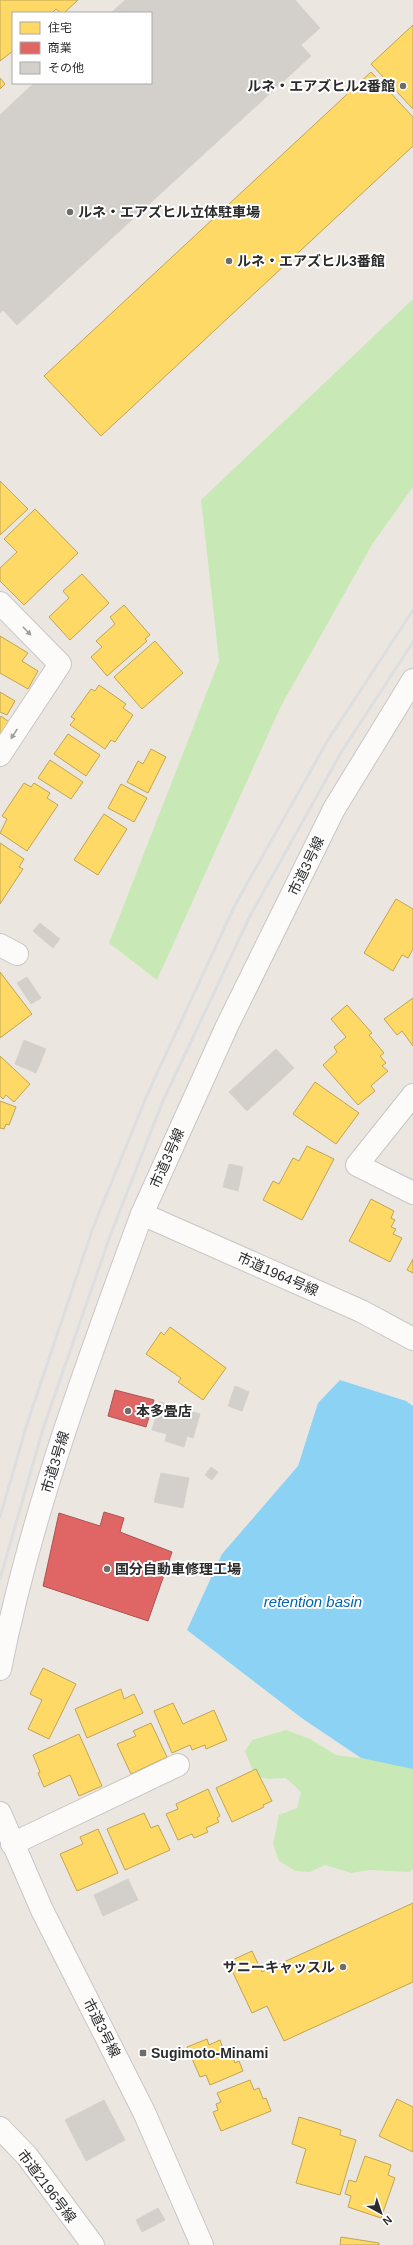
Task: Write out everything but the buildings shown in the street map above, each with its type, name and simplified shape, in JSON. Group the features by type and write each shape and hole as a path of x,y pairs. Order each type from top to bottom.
{"street":[{"path":"0,603 60,664 0,755"},
{"name":"市道3号線","path":"0,1669 12,1608 24,1562 72,1405 142,1214 227,1026 334,808 413,680"},
{"path":"413,1095 357,1165 413,1193"},
{"name":"市道1964号線","path":"142,1214 347,1305 413,1339"},
{"path":"12,1844 178,1765"},
{"name":"市道3号線","path":"0,1813 12,1844 42,1910 144,2112 202,2245"},
{"name":"市道2196号線","path":"0,2128 27,2156 93,2245"}],"green space":[{"path":"413,299 413,487 373,543 281,706 157,980 109,943 219,661 201,500"},
{"path":"286,1730 310,1739 336,1755 413,1765 413,1869 409,1872 369,1870 351,1873 325,1865 310,1872 295,1871 279,1861 273,1844 279,1815 297,1808 301,1792 286,1778 268,1779 255,1776 245,1751 252,1740"}],"water":[{"name":"retention basin","path":"340,1380 406,1401 413,1406 413,1769 361,1758 303,1719 187,1630 222,1554 298,1466 318,1403"}],"railway":[{"path":"0,1517 27,1424 93,1228 147,1095 235,905 328,740 413,610"},
{"path":"0,1579 43,1429 110,1236 163,1101 251,914 342,751 413,642"}],"place":[{"name":"ルネ・エアズヒル2番館","path":"403,86"},
{"name":"ルネ・エアズヒル立体駐車場","path":"70,212"},
{"name":"ルネ・エアズヒル3番館","path":"229,261"},
{"name":"本多畳店","path":"128,1411"},
{"name":"国分自動車修理工場","path":"107,1569"},
{"name":"サニーキャッスル","path":"343,1967"},
{"name":"Sugimoto-Minami","path":"143,2053"}]}
